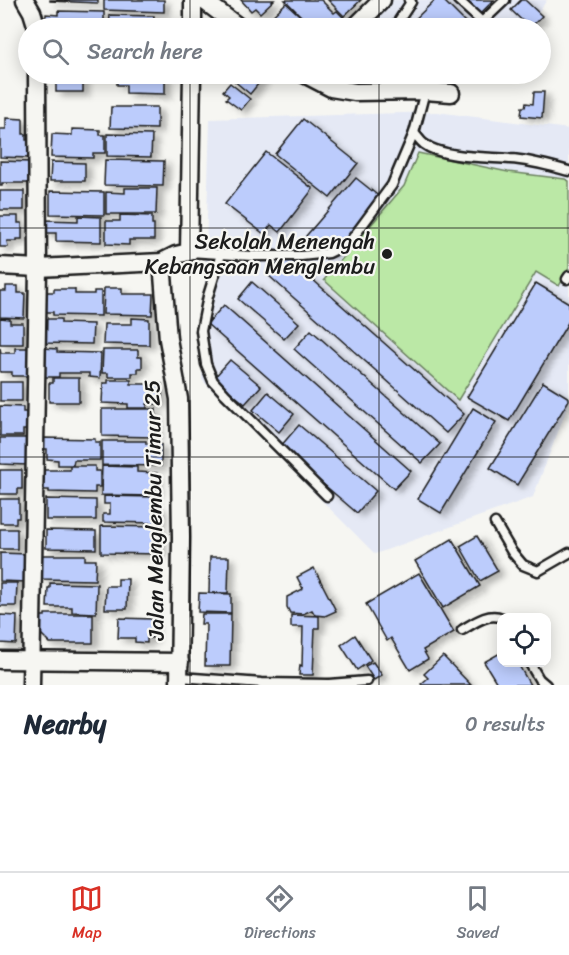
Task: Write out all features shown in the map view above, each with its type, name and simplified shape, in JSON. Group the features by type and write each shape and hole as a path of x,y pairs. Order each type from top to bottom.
{"street":[{"path":"25,0 34,18"},
{"path":"193,0 193,18"},
{"path":"203,0 227,18"},
{"path":"364,18 382,0"},
{"path":"31,685 38,268 37,84"},
{"path":"0,266 38,268 162,262 189,252 192,84"},
{"path":"324,84 331,88 355,92 451,93"},
{"name":"Jalan Menglembu Timur 25","path":"162,262 168,339 179,399 180,674"},
{"path":"0,660 32,659 180,674"}],"lane":[{"path":"458,0 472,18"},
{"path":"486,18 505,0"},
{"path":"399,18 411,1"},
{"path":"189,252 301,256 329,254 349,243 392,185 414,133 425,91"},
{"path":"414,133 423,144 435,149 543,164 569,171"},
{"path":"221,254 208,296 201,331 206,364 213,381 327,496"},
{"path":"495,523 512,552 524,565 538,571 569,554"},
{"path":"462,630 490,615 497,615"},
{"path":"532,667 546,685"},
{"path":"180,674 273,684 367,681"}],"shaded area":[{"path":"392,0 547,0 534,18 373,18"},
{"name":"Sekolah Menengah Kebangsaan Menglembu","path":"436,112 569,129 569,403 533,497 375,554 202,380 210,119"}],"green space":[{"path":"418,153 508,172 569,181 569,268 559,286 536,272 458,400 324,280 404,186"}],"building":[{"path":"98,0 98,3 50,1"},
{"path":"104,0 164,0 164,12 104,10"},
{"path":"241,0 274,0 260,13 255,8 251,11"},
{"path":"285,0 321,0 334,13 337,11 344,18 303,18"},
{"path":"328,0 361,0 344,16"},
{"path":"435,0 443,0 461,18 416,18"},
{"path":"466,0 494,0 480,14"},
{"path":"521,0 525,0 542,16 540,18 519,18 511,10"},
{"path":"286,3 302,18 270,18"},
{"path":"58,11 104,12 104,18 46,18 46,14 58,15"},
{"path":"110,15 154,16 154,18 110,18"},
{"path":"56,84 83,84 83,92 56,92"},
{"path":"165,84 165,94 126,93 126,85 117,85"},
{"path":"231,84 250,99 241,110 226,99 229,96 223,91"},
{"path":"238,84 258,84 250,94"},
{"path":"534,92 544,92 542,118 521,116 522,107 525,107 526,103 533,104"},
{"path":"111,107 157,107 157,129 110,128"},
{"path":"6,118 23,119 23,134 26,134 26,140 32,140 31,158 0,157 0,129 6,129"},
{"path":"303,119 358,163 330,198 275,154"},
{"path":"72,129 100,130 100,135 105,135 105,153 93,153 93,158 51,157 52,134 72,135"},
{"path":"107,134 152,135 151,157 107,156"},
{"path":"266,152 313,189 280,232 271,225 264,234 225,204"},
{"path":"105,160 164,161 163,186 104,185"},
{"path":"0,161 31,162 30,183 2,183 0,186"},
{"path":"51,162 85,163 85,181 50,181"},
{"path":"356,178 381,198 330,256 306,236"},
{"path":"125,188 157,188 156,214 106,214 106,192 125,193"},
{"path":"0,191 24,191 24,210 0,210"},
{"path":"50,191 104,192 104,215 50,214"},
{"path":"120,215 152,216 154,240 129,240 129,245 106,244 106,221 120,221"},
{"path":"0,216 18,216 18,223 22,223 22,239 7,241 8,247 0,247"},
{"path":"78,216 101,217 101,242 56,241 56,233 45,233 45,220 78,221"},
{"path":"285,255 464,414 446,433 268,275"},
{"path":"252,282 299,323 284,339 238,299"},
{"path":"536,283 569,303 569,321 509,421 467,397"},
{"path":"6,286 18,286 18,293 25,293 24,318 0,317 0,291 6,291"},
{"path":"104,288 122,288 122,294 153,294 152,315 103,314"},
{"path":"54,289 75,289 75,294 94,294 94,291 101,291 101,316 53,315 53,312 44,312 44,292 54,292"},
{"path":"224,305 411,471 394,489 207,324"},
{"path":"0,318 10,319 10,323 23,323 23,344 0,344"},
{"path":"132,318 149,319 149,345 103,344 104,324 132,324"},
{"path":"43,319 61,319 61,323 93,324 92,344 43,343"},
{"path":"311,330 440,444 422,463 294,349"},
{"path":"0,348 1,353 15,353 15,348 30,348 30,376 12,376 12,372 0,372"},
{"path":"44,348 57,349 57,352 101,353 100,378 89,377 89,373 59,373 59,377 43,377"},
{"path":"103,350 138,350 138,357 142,357 142,368 138,368 138,373 132,373 132,377 108,377 108,373 102,373"},
{"path":"230,360 261,386 245,404 214,378"},
{"path":"53,378 79,378 79,402 49,402 49,383 53,383"},
{"path":"108,380 131,380 131,384 162,384 162,404 147,404 147,408 128,408 128,404 102,403 103,383 108,383"},
{"path":"0,382 22,382 22,401 0,401"},
{"path":"543,382 569,400 517,485 490,468"},
{"path":"268,392 294,414 279,432 253,410"},
{"path":"0,406 23,407 23,412 29,412 29,430 23,430 23,436 0,436"},
{"path":"473,408 496,422 441,513 418,499"},
{"path":"102,409 156,409 156,437 102,436"},
{"path":"299,425 376,491 357,513 280,447"},
{"path":"0,438 29,438 28,465 0,464"},
{"path":"43,438 95,439 95,442 100,442 100,460 74,460 73,465 58,465 58,460 47,459 47,449 43,449"},
{"path":"102,441 146,441 146,444 161,444 161,466 102,465"},
{"path":"70,466 95,466 95,471 100,471 100,487 95,487 95,493 41,490 44,470 70,470"},
{"path":"102,466 137,467 137,472 157,473 156,492 152,492 152,496 101,495"},
{"path":"0,470 22,470 22,489 18,489 18,494 0,494"},
{"path":"104,496 154,497 154,507 160,507 160,523 103,522 103,514 110,514 110,504 104,504"},
{"path":"0,499 19,499 19,518 16,518 16,523 0,523"},
{"path":"46,499 96,500 96,520 46,520"},
{"path":"101,526 160,527 160,554 101,553"},
{"path":"0,529 17,529 17,549 0,549"},
{"path":"46,530 96,531 96,549 46,548"},
{"path":"477,536 498,571 480,581 460,546"},
{"path":"452,539 480,586 443,608 415,561"},
{"path":"0,553 28,554 27,582 0,581"},
{"path":"42,555 85,555 85,560 96,560 95,580 41,579"},
{"path":"210,557 229,557 228,593 209,593"},
{"path":"314,568 336,611 325,616 315,615 312,610 303,614 290,613 287,607 287,597 303,589 297,577"},
{"path":"419,573 454,632 423,650 428,659 410,670 391,638 387,641 366,604"},
{"path":"118,579 128,579 127,609 105,609 106,586 118,586"},
{"path":"0,583 17,583 16,606 0,606"},
{"path":"50,583 97,584 96,613 72,612 72,607 47,607"},
{"path":"199,593 231,594 231,613 198,612"},
{"path":"45,614 93,614 93,643 50,643 39,632 39,616 45,616"},
{"path":"202,614 231,614 230,666 205,666 206,624 201,624"},
{"path":"0,615 17,616 16,644 0,643"},
{"path":"291,615 319,616 319,628 315,628 313,675 299,675 300,665 302,666 303,627 291,627"},
{"path":"119,618 152,619 152,638 147,638 147,643 135,642 135,638 118,638"},
{"path":"355,635 371,660 357,670 341,645"},
{"path":"497,655 497,667 520,667 530,685 498,685 484,662"},
{"path":"443,656 471,685 421,684 428,678 424,674"},
{"path":"373,662 382,675 374,680 365,666"}],"place":[{"name":"Sekolah Menengah Kebangsaan Menglembu","path":"387,254"}]}
